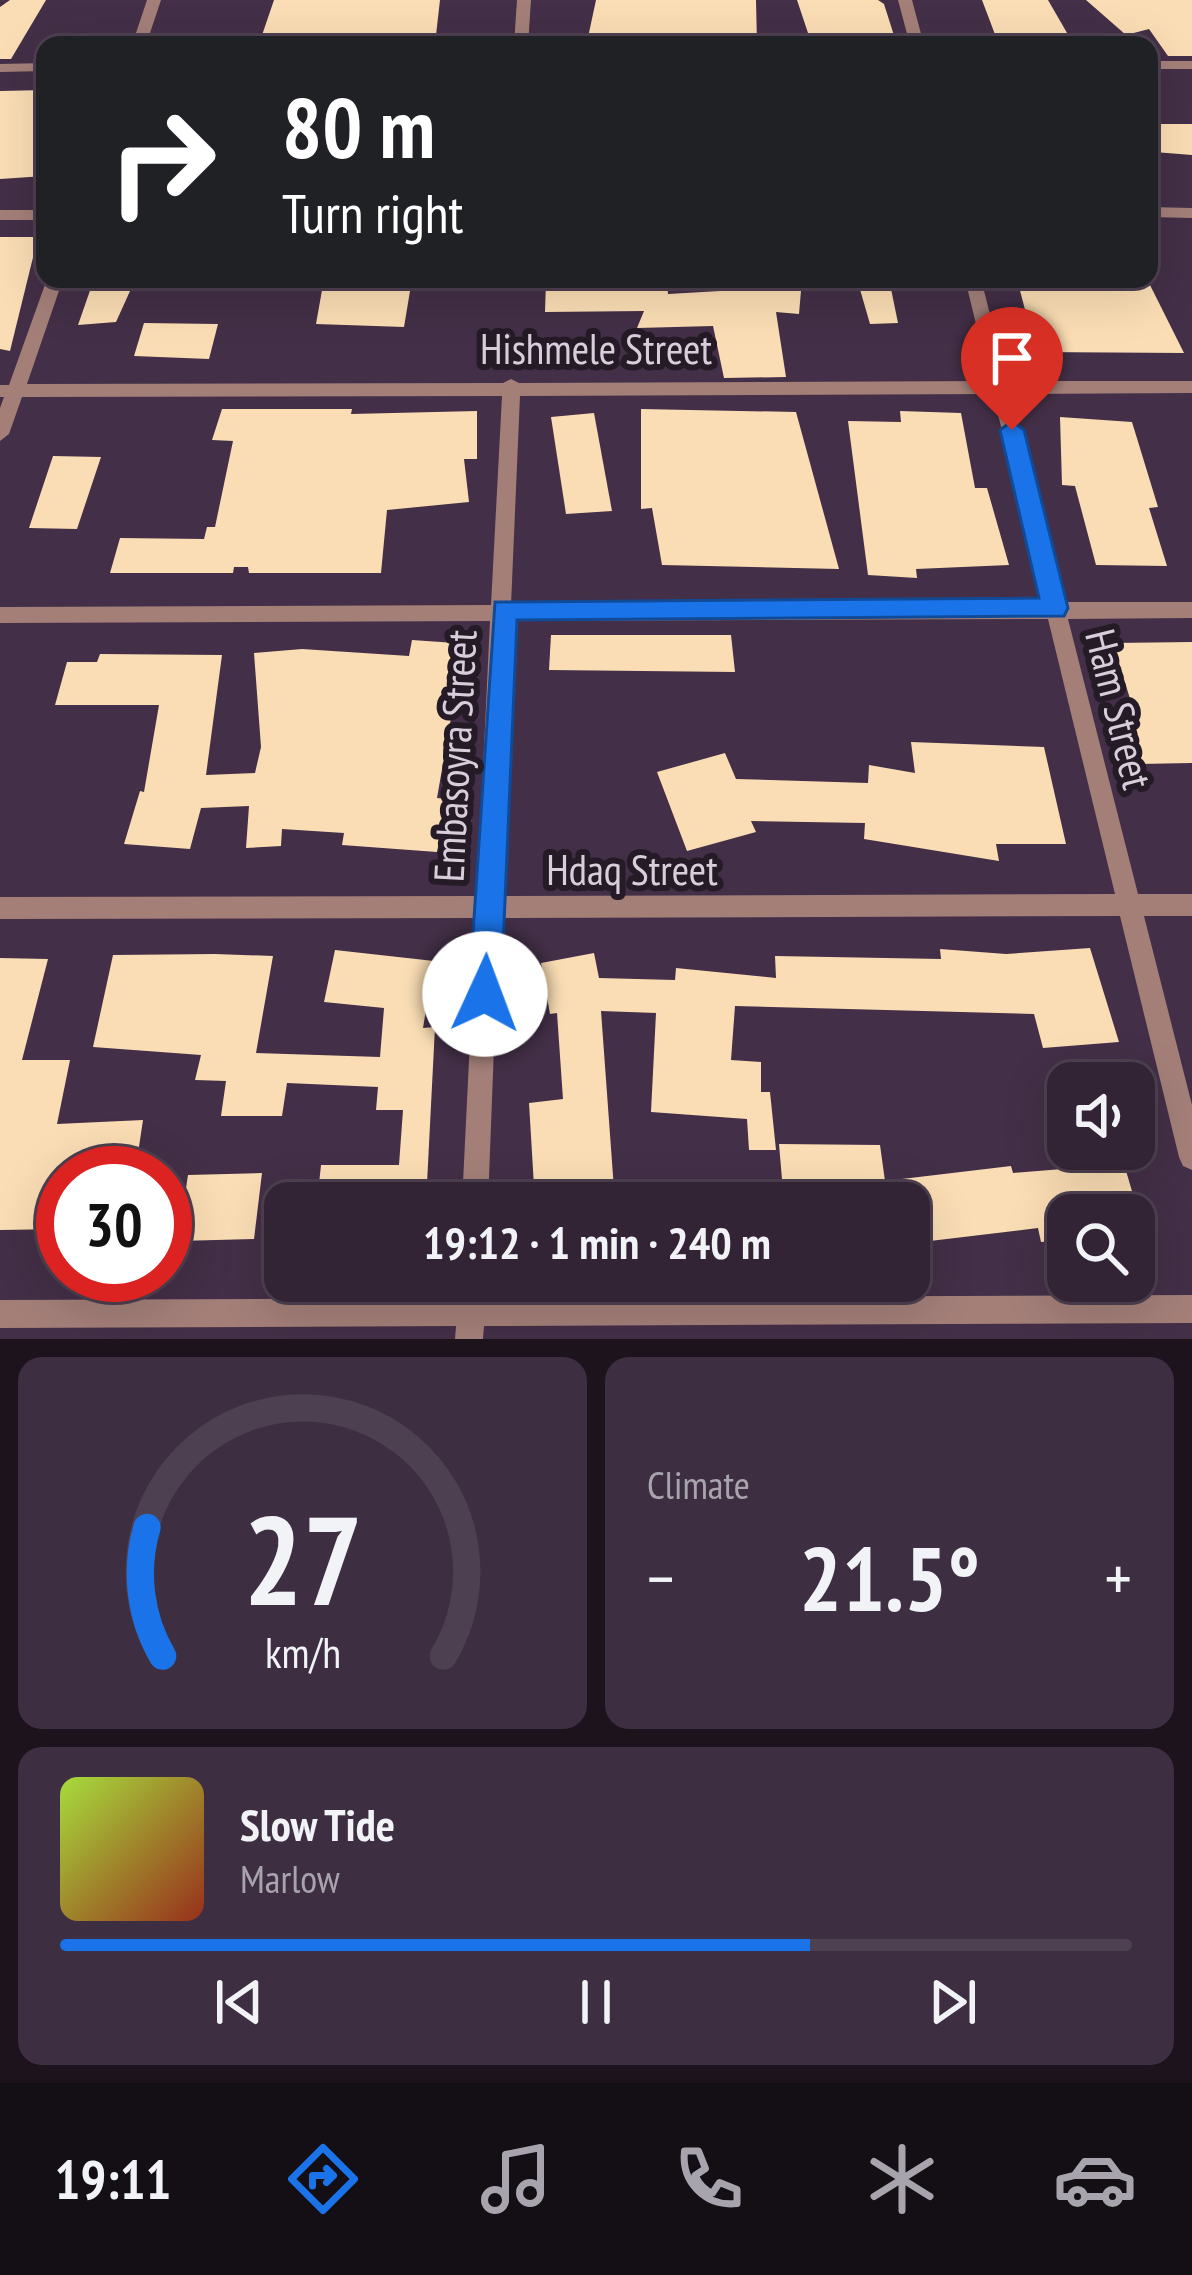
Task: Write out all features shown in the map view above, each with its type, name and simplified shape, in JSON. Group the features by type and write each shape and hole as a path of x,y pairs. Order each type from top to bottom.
{"street":[{"path":"142,36 154,0"},
{"path":"521,36 524,0"},
{"path":"905,0 914,36"},
{"path":"1158,65 1192,65"},
{"path":"0,68 36,67"},
{"path":"1158,212 1192,212"},
{"path":"0,215 36,215"},
{"path":"0,434 7,391 52,288"},
{"name":"Ham Street","path":"976,288 1192,1157"},
{"name":"Embasoyra Street","path":"477,1182 511,386"},
{"name":"Hishmele Street","path":"7,391 1192,387"},
{"path":"0,615 505,609 1192,610"},
{"name":"Hdaq Street","path":"0,908 488,910 1192,904"},
{"path":"0,1314 297,1302"},
{"path":"469,1339 471,1302"},
{"path":"832,1302 1192,1309"}],"building":[{"path":"10,0 46,0 11,59 0,59 0,7"},
{"path":"274,0 440,0 436,36 262,36"},
{"path":"596,0 756,0 757,36 588,36"},
{"path":"797,0 878,0 884,4 894,36 809,36"},
{"path":"982,0 1048,0 1069,36 996,36"},
{"path":"1086,0 1192,0 1192,56 1168,56 1149,29 1126,35"},
{"path":"36,90 36,177 0,179 0,91"},
{"path":"1158,124 1192,124 1192,155 1158,152"},
{"path":"0,237 36,237 10,351 0,349"},
{"path":"91,288 131,288 116,322 78,325"},
{"path":"322,288 410,288 404,327 316,324"},
{"path":"546,288 668,288 668,294 801,288 799,314 776,312 786,377 724,378 713,326 637,328 644,311 545,312"},
{"path":"860,288 891,288 898,323 870,324"},
{"path":"1019,288 1152,288 1184,353 1036,352"},
{"path":"144,323 218,324 209,359 134,356"},
{"path":"222,409 352,409 351,414 477,411 477,459 464,459 469,502 387,510 381,573 249,573 248,567 234,567 233,573 110,573 120,538 204,539 207,527 215,527 233,441 212,440"},
{"path":"641,409 796,412 839,569 662,565 652,508 641,509"},
{"path":"900,411 961,413 975,488 987,488 1009,565 916,569 917,578 868,575 848,421 901,422"},
{"path":"594,413 612,511 566,514 551,417"},
{"path":"1060,417 1132,422 1158,507 1149,508 1167,566 1096,565 1075,486 1062,485"},
{"path":"53,456 101,457 77,529 29,528"},
{"path":"551,635 731,635 735,672 549,670"},
{"path":"412,640 455,643 444,712 452,712 437,798 447,799 437,852 342,845 344,833 282,829 281,846 246,848 249,806 201,808 190,849 124,844 140,791 144,792 159,705 55,705 67,662 97,662 100,654 222,655 206,775 255,773 261,747 254,653 302,649 409,656"},
{"path":"1192,642 1192,763 1140,764 1128,726 1138,725 1113,643"},
{"path":"911,742 1044,747 1066,844 996,844 999,861 864,839 865,823 751,821 756,832 687,851 657,772 725,753 736,779 868,783 869,765 915,773"},
{"path":"1090,948 1119,1042 1043,1048 1034,1014 735,1006 731,1060 761,1062 761,1092 770,1092 776,1150 749,1150 747,1119 651,1112 656,1013 601,1011 613,1182 534,1182 529,1103 563,1099 557,1013 550,1014 541,963 594,953 599,978 675,980 676,968 776,978 775,956 941,959 940,949 1006,954"},
{"path":"335,950 434,961 423,1028 435,1027 427,1182 319,1182 321,1165 399,1165 403,1110 376,1110 378,1087 287,1083 282,1116 221,1116 226,1081 195,1080 201,1055 93,1047 113,955 273,956 256,1053 380,1057 384,1008 324,1002"},
{"path":"0,958 48,959 22,1060 70,1060 57,1124 143,1120 139,1146 36,1146 36,1229 0,1230"},
{"path":"779,1144 880,1145 885,1181 1011,1166 1013,1173 1126,1170 1133,1194 1047,1194 1047,1242 1041,1242 1038,1228 930,1241 930,1182 782,1182"},
{"path":"262,1173 254,1239 192,1241 192,1175"}],"route":[{"path":"485,994 505,609 1054,608 1012,430"}]}
